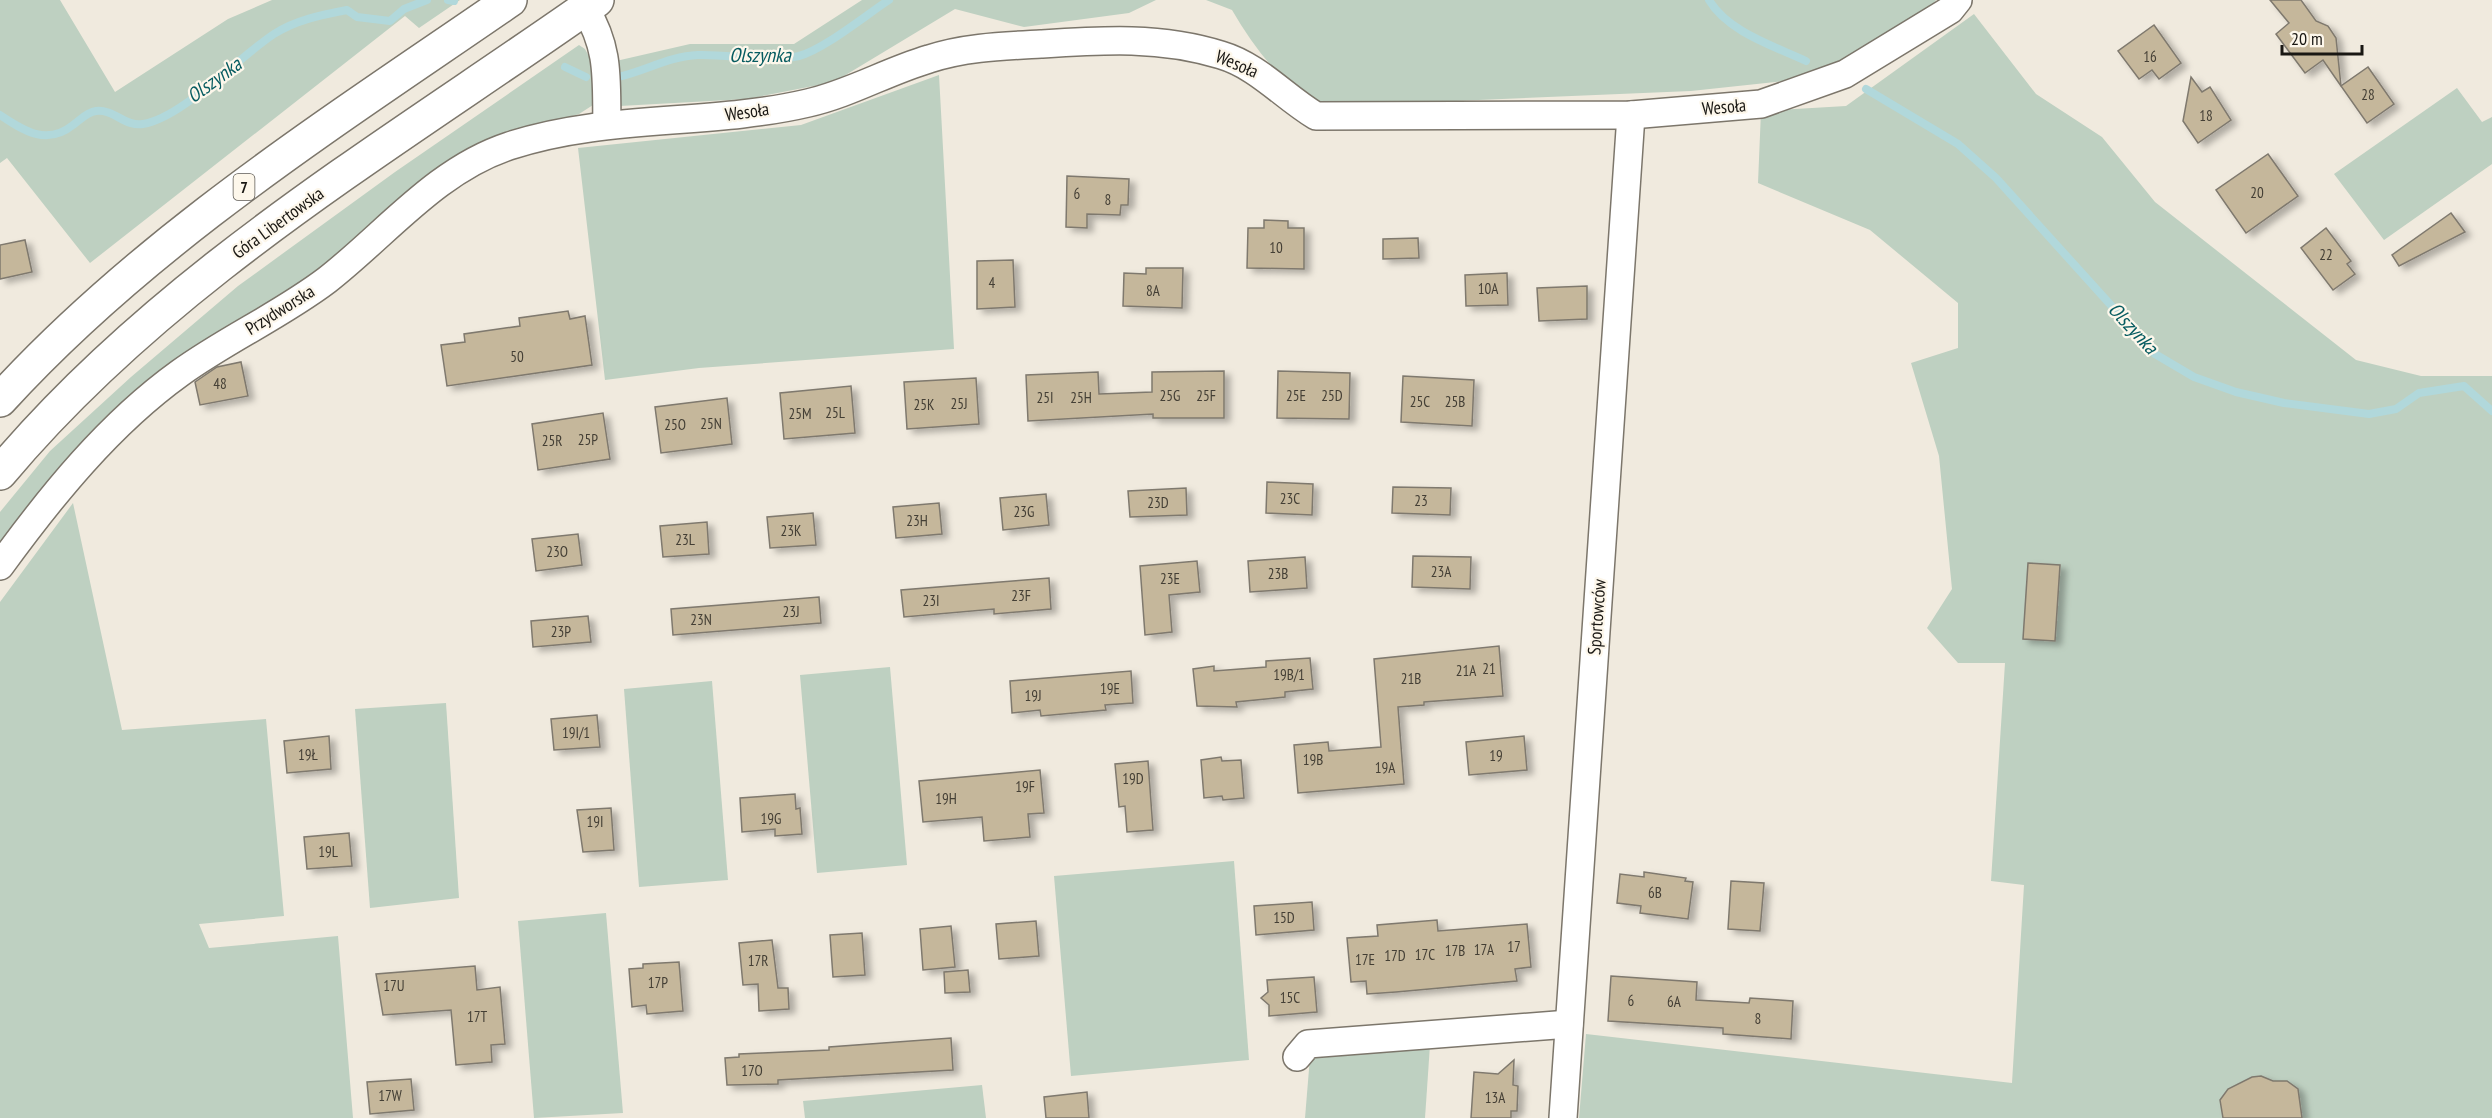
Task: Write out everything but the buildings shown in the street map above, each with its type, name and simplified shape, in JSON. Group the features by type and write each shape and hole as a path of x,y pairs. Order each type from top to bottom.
{"highway":[{"name":"7","path":"0,400 82,319 215,208 510,0"},
{"name":"Góra Libertowska","path":"0,473 51,416 128,342 214,270 343,176 591,4"}],"street":[{"name":"Wesoła","path":"607,125 678,121 809,103 931,58 993,46 1133,39 1223,55 1265,76 1291,101 1316,116 1631,115 1761,104 1845,74 1950,10 1958,0"},
{"path":"591,4 605,56 607,125"},
{"name":"Sportowców","path":"1563,1118 1631,115"},
{"name":"Przydworska","path":"0,566 44,506 124,421 175,376 326,280 463,166 514,144 607,125"},
{"path":"1297,1057 1308,1044 1569,1024"}],"green space":[{"path":"0,0 60,0 115,92 228,19 272,0 460,0 419,28 405,16 90,263 7,158 0,163"},
{"path":"862,0 1156,0 1129,13 1024,27 955,9 834,82 747,99 620,106 616,61 690,44 794,44"},
{"path":"1206,0 1936,0 1928,11 1835,68 1802,79 1691,91 1312,107 1267,62 1232,10"},
{"path":"1974,14 2036,94 2102,137 2155,202 2356,360 2421,376 2492,376 2492,1118 1579,1118 1586,1034 2012,1083 2024,885 1991,881 2005,663 1958,663 1927,628 1952,589 1939,456 1911,363 1958,348 1958,303 1870,230 1758,183 1761,111 1846,106"},
{"path":"579,45 585,49 596,70 597,95 593,105 579,114 492,140 343,255 199,349 0,553 0,512 50,451 131,377 238,286 395,172"},
{"path":"939,75 954,349 699,368 605,380 578,148 801,125"},
{"path":"2457,88 2482,122 2492,117 2492,164 2384,240 2334,174"},
{"path":"73,503 122,730 266,719 284,916 199,924 209,948 338,936 353,1118 0,1118 0,602"},
{"path":"890,667 907,865 817,873 800,675"},
{"path":"712,681 728,880 639,887 624,689"},
{"path":"446,703 459,898 370,908 355,709"},
{"path":"1234,861 1249,1060 1071,1076 1054,876"},
{"path":"606,913 623,1113 534,1118 518,921"},
{"path":"1430,1045 1425,1118 1305,1118 1310,1057"},
{"path":"982,1085 986,1118 805,1118 803,1101"}],"waterway":[{"name":"Olszynka","path":"0,115 27,131 45,135 54,135 63,131 96,111 108,113 131,123 143,124 158,119 193,99 260,44 291,25 347,10 357,17 390,21 404,9 427,0"},
{"name":"Olszynka","path":"448,0 454,1"},
{"name":"Olszynka","path":"618,77 688,56 774,59 799,56 832,40 889,0"},
{"name":"Olszynka","path":"1709,0 1717,11 1740,29 1766,44 1806,61"},
{"name":"Olszynka","path":"565,67 586,77"},
{"name":"Olszynka","path":"1866,89 1958,144 1996,178 2155,354 2194,377 2236,392 2284,403 2369,414 2396,409 2419,393 2464,386 2492,411"}]}
